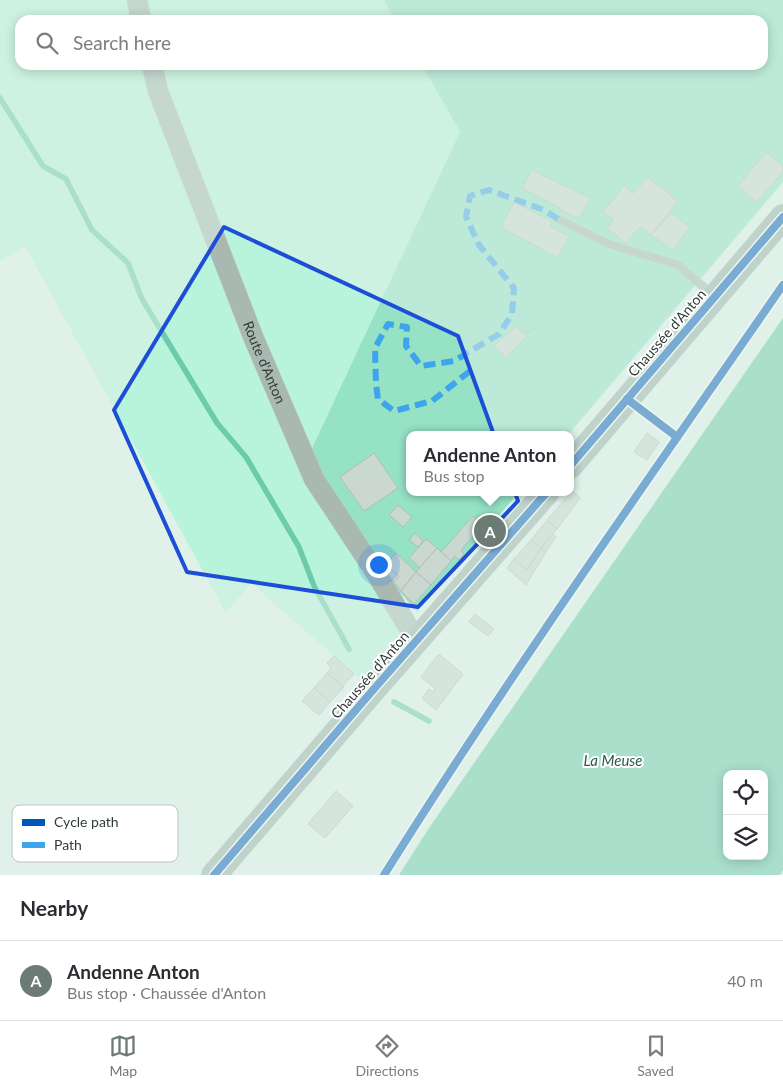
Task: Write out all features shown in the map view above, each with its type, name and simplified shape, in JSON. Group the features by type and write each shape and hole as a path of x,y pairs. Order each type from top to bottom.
{"main road":[{"name":"Chaussée d'Anton","path":"574,461 783,217"},
{"name":"Chaussée d'Anton","path":"214,875 543,496"}],"street":[{"path":"137,0 140,15"},
{"name":"Route d'Anton","path":"153,70 158,92 250,330 314,479 376,573 407,625 419,638"}],"lane":[{"path":"558,219 609,244 678,265 715,297"}],"highlighted area":[{"path":"224,227 458,336 518,501 418,607 187,572 114,410"}],"shaded area":[{"path":"0,0 384,0 392,15 15,15 15,70 425,70 460,132 306,461 419,638 373,690 251,583 226,613 25,246 0,261"},
{"path":"384,0 783,0 783,182 571,431 406,431 406,496 516,496 417,612 380,569 306,461 460,132 425,70 768,70 768,15 392,15"}],"water":[{"name":"La Meuse","path":"783,318 783,870 780,875 399,875 429,828"}],"building":[{"path":"766,152 783,166 783,172 757,202 738,186"},
{"path":"532,170 590,198 579,219 522,188"},
{"path":"648,177 678,201 651,235 640,227 626,243 607,228 613,219 604,211 624,186 634,193"},
{"path":"514,202 552,221 551,227 569,236 558,258 501,227"},
{"path":"671,213 690,227 673,250 651,235"},
{"path":"516,326 524,334 538,327 525,335 527,337 506,358 495,345"},
{"path":"647,433 659,442 647,460 634,452"},
{"path":"374,453 398,488 364,511 340,477"},
{"path":"574,493 580,498 557,529 547,520 568,496 574,496"},
{"path":"398,505 412,517 403,527 389,515"},
{"path":"473,516 483,525 461,550 464,554 459,560 455,556 451,561 441,552"},
{"path":"547,520 557,529 541,548 531,540"},
{"path":"415,533 423,541 418,547 409,540"},
{"path":"552,534 556,537 546,552 541,548"},
{"path":"426,539 437,548 420,568 409,558"},
{"path":"531,540 541,548 527,570 514,559"},
{"path":"437,548 451,561 431,585 416,572"},
{"path":"541,548 546,552 526,585 507,568 514,559 527,570"},
{"path":"396,553 416,572 401,591 394,582 399,577 386,564"},
{"path":"386,564 399,577 394,582 384,567"},
{"path":"416,572 431,585 414,604 401,591"},
{"path":"475,614 494,629 488,636 469,622"},
{"path":"438,655 463,674 436,710 422,698 429,689 433,692 435,688 421,677"},
{"path":"334,656 354,674 343,686 327,673 331,667 327,663"},
{"path":"327,673 344,687 330,702 314,688"},
{"path":"314,688 330,702 319,715 302,701"},
{"path":"336,791 353,806 325,838 308,824"}],"waterway":[{"path":"0,98 43,166 66,179 92,230 128,263 142,299 217,423 246,457 299,547 314,586 349,649"},
{"path":"394,702 429,721"}],"marked path":[{"path":"470,371 432,401 394,411 378,399 375,348 388,324 407,327 406,346 421,366 454,361 499,334 512,314 514,288 479,245 466,217 470,196 489,190 544,210 558,219"}],"cycle path":[{"path":"574,461 783,217"},
{"path":"384,875 530,651 783,285"},
{"path":"627,399 677,437"},
{"path":"214,875 543,496"}],"place":[{"name":"Andenne Anton","path":"490,531"}]}
